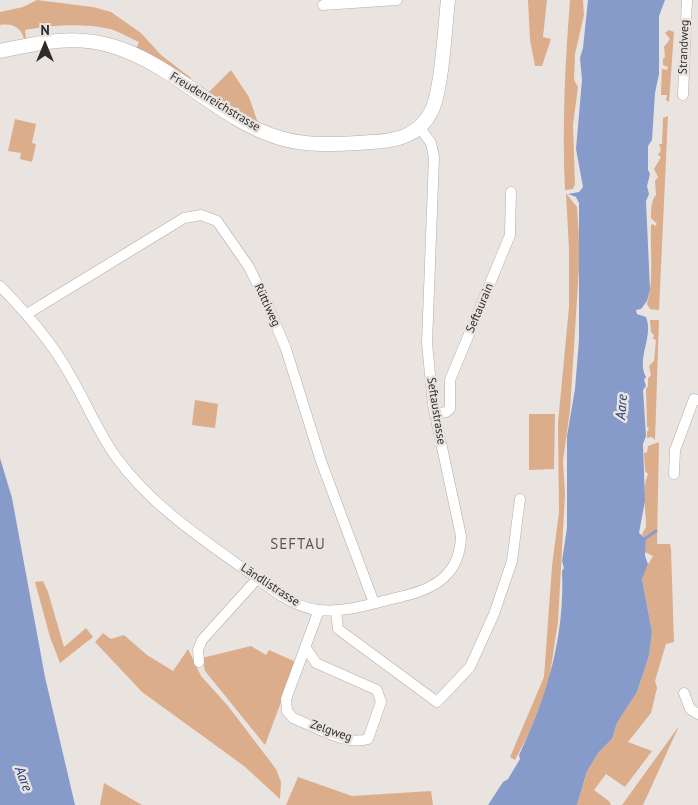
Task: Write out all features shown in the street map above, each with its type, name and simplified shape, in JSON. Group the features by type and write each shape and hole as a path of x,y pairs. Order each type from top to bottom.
{"street":[{"path":"323,6 398,0"},
{"path":"420,128 434,104 448,0"},
{"name":"Strandweg","path":"683,95 687,0"},
{"name":"Freudenreichstrasse","path":"0,51 58,40 84,40 112,46 150,62 267,134 298,142 318,144 386,141 399,138 420,128"},
{"name":"Seftaustrasse","path":"336,611 420,592 437,584 451,569 461,544 460,527 435,414 427,343 434,157 431,143 420,128"},
{"name":"Seftaurain","path":"435,414 446,412 450,409 450,380 510,235 511,192"},
{"name":"Rüttiweg","path":"27,314 184,218 201,215 217,221 248,267 286,349 321,461 374,603"},
{"name":"Ländlistrasse","path":"0,286 27,314 70,373 116,457 150,498 191,532 297,604 319,610 336,611"},
{"path":"674,474 676,448 694,399 698,400"},
{"path":"336,611 338,629 437,702 470,667 494,614 512,561 520,499"},
{"path":"198,662 198,650 202,640 257,578"},
{"name":"Zelgweg","path":"306,648 316,663 378,690 382,702 368,738 362,740 345,738 290,715 286,707 286,699 319,610"},
{"path":"684,693 690,709 698,714"}],"shaded area":[{"path":"37,0 93,7 111,12 141,33 161,55 191,78 189,80 136,49 139,42 110,29 78,25 46,27 25,30 26,39 24,39 21,31 15,27 0,25 0,12 23,7"},
{"path":"528,0 547,0 543,37 551,39 542,66 535,66 530,40"},
{"path":"570,0 583,0 584,15 575,54 574,80 578,87 573,125 575,184 573,189 565,190 564,95"},
{"path":"669,30 674,32 669,102 666,100 667,95 661,95 661,91 662,69 667,70 668,67 663,65 663,59 665,57 664,47 670,39 665,33"},
{"path":"231,70 249,97 258,123 209,92"},
{"path":"668,116 659,310 650,309 647,304 651,276 651,225 655,226 657,224 651,218 651,212 652,203 656,195 655,181 658,177 654,169 661,157 658,155 661,150 659,144 662,144 663,118"},
{"path":"15,119 36,124 32,143 36,144 32,162 20,159 21,153 8,151"},
{"path":"566,193 577,207 580,252 570,410 563,461 565,494 558,622 548,687 530,731 515,760 510,757 544,677 552,566 559,512 558,423 569,307"},
{"path":"650,320 659,320 655,440 652,437 647,438 649,428 647,427 646,388 648,387 648,378 651,375 649,366 654,361 656,340 653,339 654,335 651,332"},
{"path":"195,400 218,404 215,428 192,425"},
{"path":"529,414 555,414 554,469 529,470"},
{"path":"659,442 657,544 670,544 671,549 674,642 666,644 655,681 657,688 651,713 628,742 652,751 625,787 606,774 594,790 609,801 611,805 577,805 587,771 599,752 612,739 617,723 637,692 649,656 652,632 642,579 643,573 653,556 645,552 646,539 642,535 646,526 644,493 648,474 645,471 644,453 647,452 648,446"},
{"path":"43,581 64,647 86,628 93,637 60,663 50,637 35,582"},
{"path":"103,633 111,639 124,635 147,655 173,671 188,649 201,676 228,706 276,769 281,782 280,799 244,766 142,692 95,642"},
{"path":"251,646 266,655 269,650 296,662 265,745 205,671 202,658"},
{"path":"679,726 643,805 622,805"},
{"path":"298,777 352,796 431,791 433,805 286,805"},
{"path":"104,783 142,805 100,805"}],"water":[{"name":"Aare","path":"588,0 665,0 659,16 659,74 655,93 652,140 648,146 648,170 650,174 647,186 649,194 646,201 650,290 647,301 641,309 636,310 637,314 646,317 648,325 643,362 643,370 646,377 644,380 646,386 643,390 646,436 643,444 645,501 639,533 646,539 645,556 648,564 642,579 652,632 649,656 637,692 617,723 612,739 599,752 587,771 577,805 488,805 503,782 508,779 520,759 519,755 546,688 557,642 560,619 562,571 564,568 562,561 567,528 567,436 575,389 579,340 579,203 576,197 568,194 579,192 583,187 576,149 582,80 580,58 583,48"},
{"name":"Aare","path":"0,458 12,498 45,677 75,805 0,805"}],"waterway":[{"path":"643,540 656,531"}],"district":[{"name":"SEFTAU","path":"298,545"}]}
